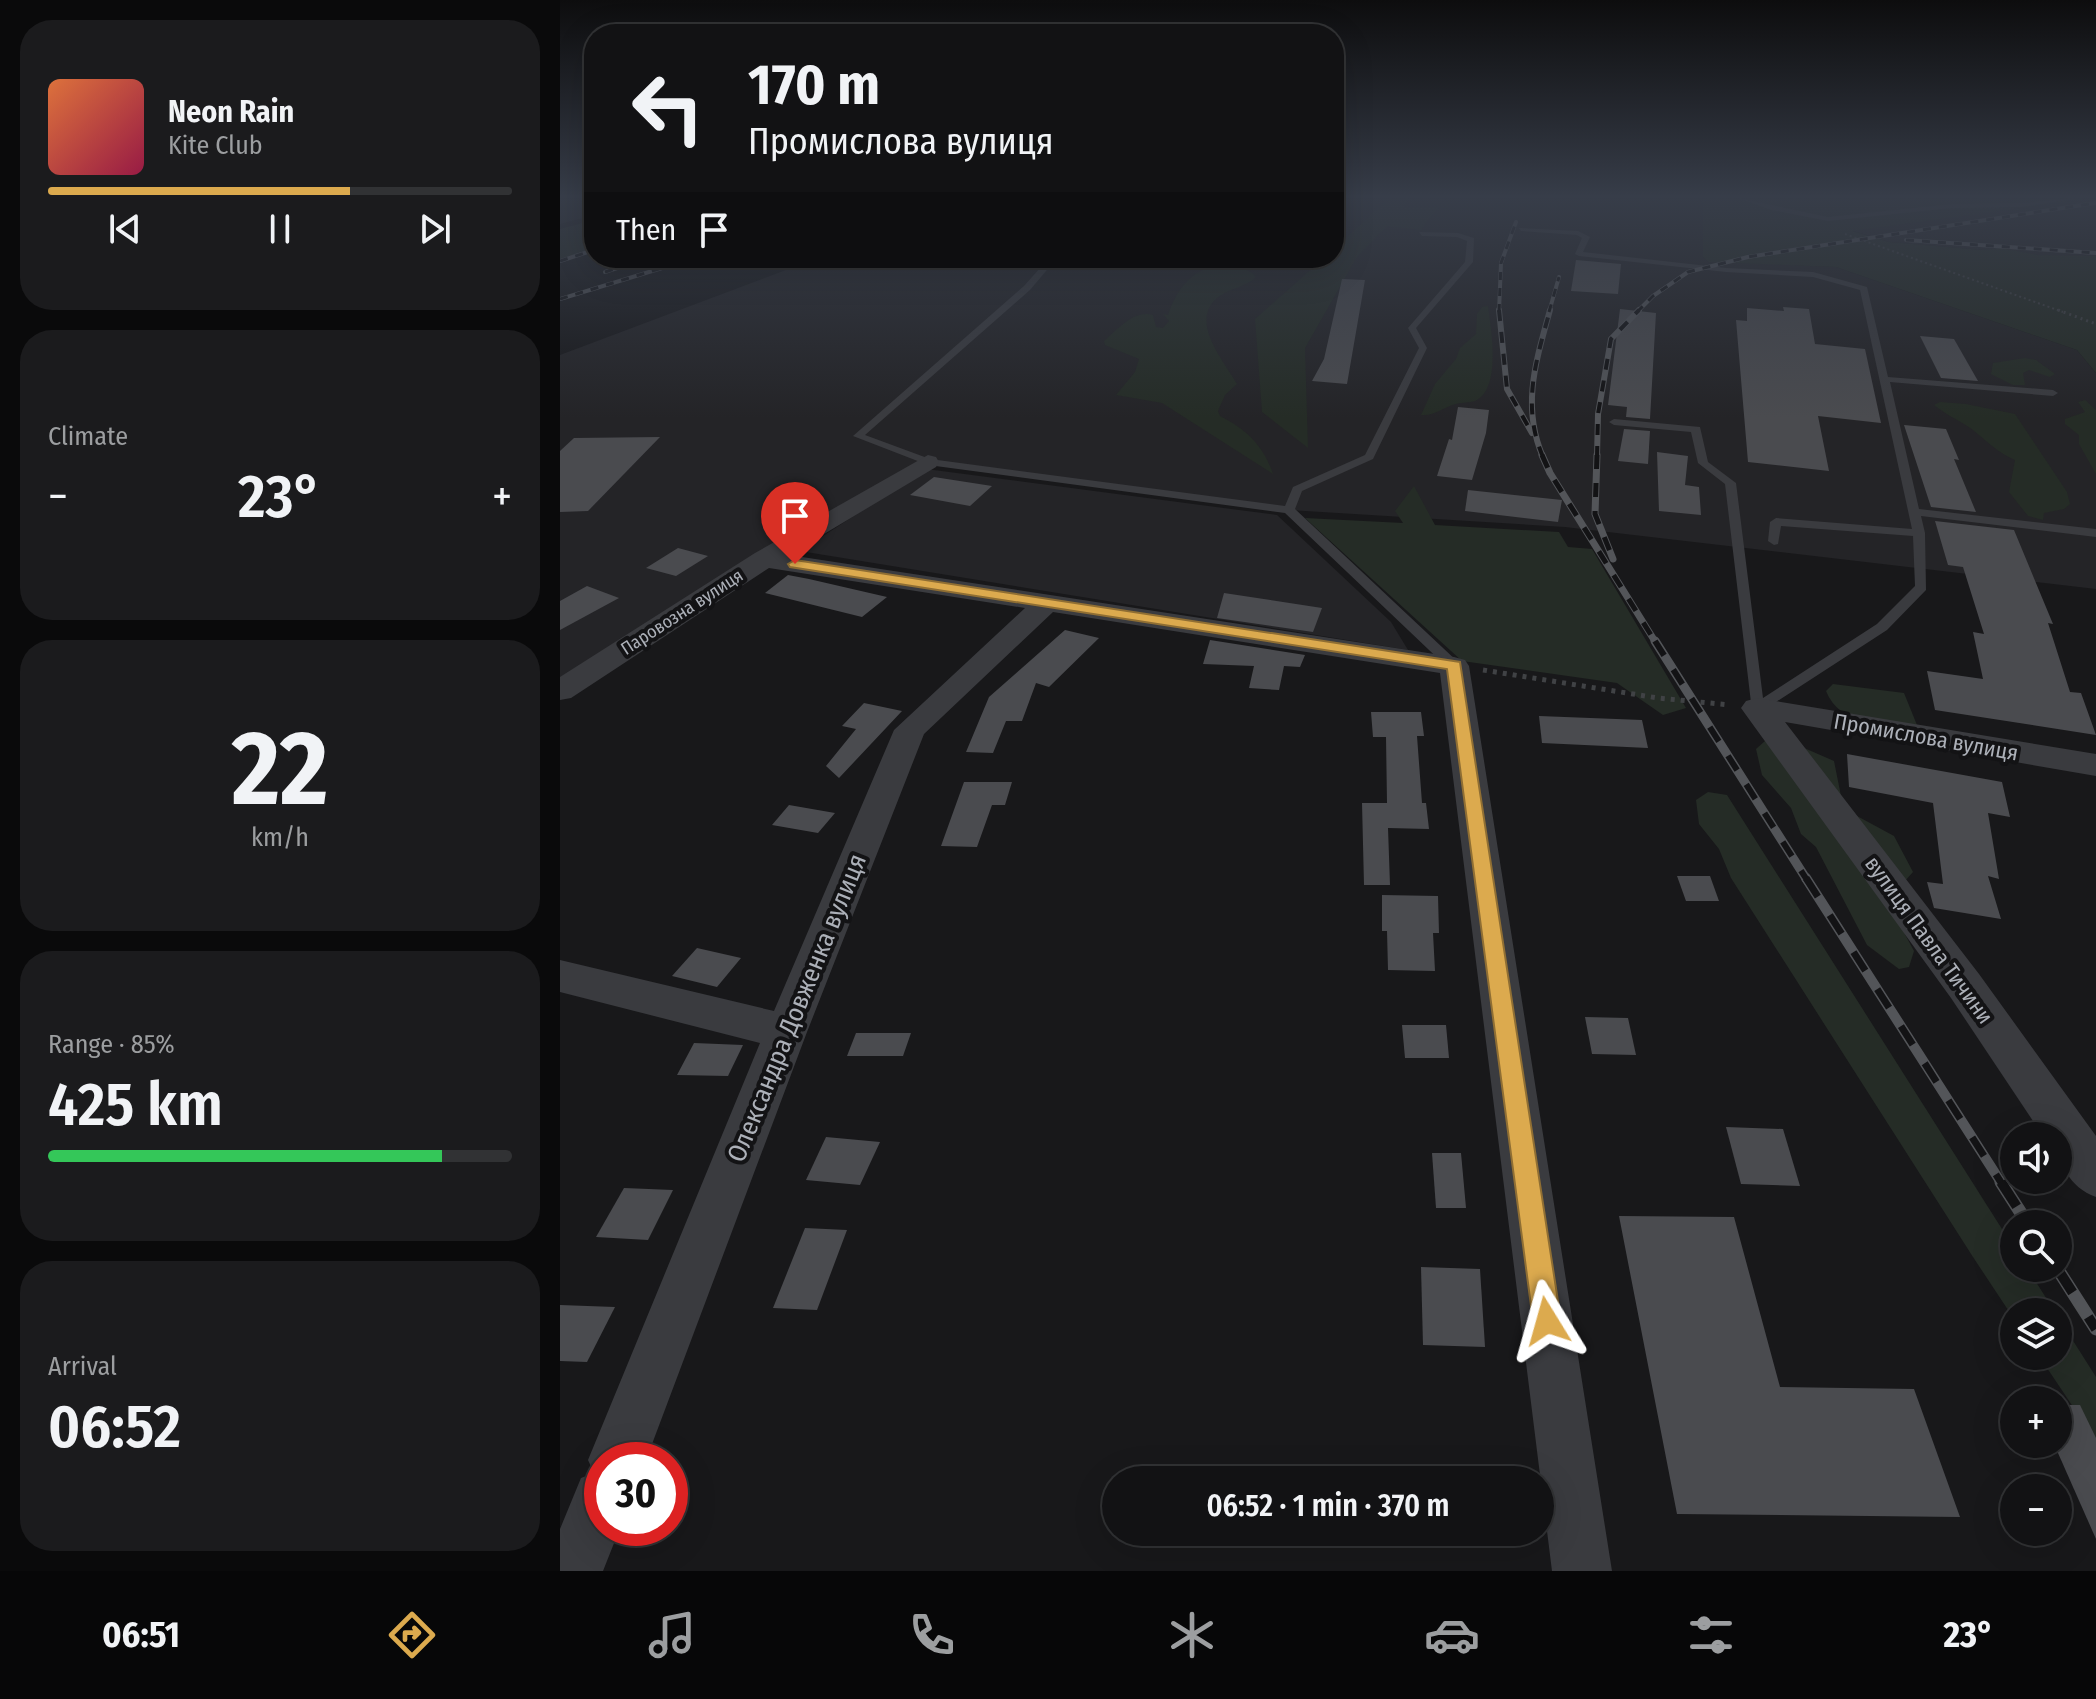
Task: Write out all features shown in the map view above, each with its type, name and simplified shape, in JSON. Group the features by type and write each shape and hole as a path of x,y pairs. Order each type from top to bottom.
{"street":[{"name":"Паровозна вулиця","path":"560,691 764,559 928,462"},
{"path":"764,559 1454,666 1582,1571"},
{"name":"Олександра Довженка вулиця","path":"624,1442 786,1032 910,730 1046,604"},
{"name":"Промислова вулиця","path":"1757,708 2096,765"},
{"name":"вулиця Павла Тичини","path":"1757,708 1965,986 2096,1175"},
{"path":"560,976 786,1032"},
{"path":"573,1571 584,1544"}],"lane":[{"path":"1041,271 1027,288 858,436 928,462 1289,510 1454,666"},
{"path":"1289,510 1297,489 1369,457 1423,348 1412,328 1461,271"},
{"path":"1614,422 1696,429 1703,463 1730,483 1757,708 1882,627 1921,587 1919,533 1864,289 1845,280 1814,272 1790,271"},
{"path":"1884,379 2053,393"},
{"path":"1914,512 2096,533"},
{"path":"1774,541 1776,522 1919,533"}],"path":[{"path":"1948,271 2096,324"},
{"path":"1454,666 1658,698 1757,708"}],"shaded area":[{"path":"783,271 1849,271 2077,350 2096,373 2096,589 1565,527 1289,510 928,462 560,691 560,355"},
{"path":"1249,271 1256,277 1217,298 1206,318 1212,341 1237,384 1225,395 1218,411 1220,416 1253,439 1265,455 1273,474 1162,403 1116,395 1135,372 1139,359 1105,345 1104,341 1139,315 1153,315 1156,327 1163,328 1169,321 1163,314 1168,315 1183,286 1197,273"},
{"path":"1309,271 1349,271 1305,348 1308,448 1262,412 1255,319"},
{"path":"1849,271 2096,271 2096,373 2077,350"},
{"path":"1488,306 1493,358 1489,384 1483,394 1475,401 1421,415 1435,384 1456,359 1460,348 1476,334 1477,314 1482,307"},
{"path":"2025,358 2036,360 2055,374 2050,377 2029,370 2023,373 2025,385 2013,385 1991,374 1993,363"},
{"path":"2085,400 2096,410 2096,474 2079,444 2079,435 2065,424 2065,419 2085,412 2078,402"},
{"path":"1940,402 2015,414 2067,492 2070,504 2064,509 2044,513 2043,520 2028,516 2009,492 2015,460 1934,405"},
{"path":"926,469 1277,515 1391,622 1408,650 800,551"},
{"path":"1414,486 1435,525 1559,532 1568,547 1592,549 1686,708 1663,715 1617,683 1462,661 1305,518 1403,523 1395,511"},
{"path":"1833,684 1904,693 1919,730 1853,718 1833,703 1826,691"},
{"path":"1765,741 1795,744 1834,761 1841,796 1857,816 1894,836 1913,872 1895,892 1895,916 1914,951 1909,967 1899,969 1867,945 1816,847 1801,834 1791,808 1762,775 1756,749"},
{"path":"1708,792 1727,795 2000,1226 2000,1282 2036,1282 2046,1298 2000,1298 1731,878 1719,849 1699,824 1696,800"},
{"path":"2072,1339 2096,1377 2096,1441 2072,1405 2072,1386 2059,1386 2048,1370 2072,1370"}],"building":[{"path":"1574,271 1620,271 1618,294 1571,291"},
{"path":"1342,279 1365,280 1347,384 1312,381 1324,359"},
{"path":"1783,307 1809,309 1815,344 1865,349 1881,423 1818,416 1829,471 1748,462 1736,320 1747,321 1747,308 1784,311"},
{"path":"1620,309 1656,313 1650,419 1626,417 1627,407 1608,405"},
{"path":"1920,336 1954,339 1978,381 1941,378"},
{"path":"1458,407 1489,410 1486,433 1472,480 1437,476 1449,439 1452,440"},
{"path":"1904,425 1946,429 1959,460 1954,459 1976,512 1931,507"},
{"path":"1624,429 1650,431 1648,464 1618,461"},
{"path":"660,437 588,511 560,512 560,451 574,438"},
{"path":"1657,452 1688,456 1685,485 1699,487 1701,515 1659,511"},
{"path":"934,477 992,486 970,506 910,495"},
{"path":"1468,490 1562,500 1558,522 1465,511"},
{"path":"1935,521 2014,530 2053,624 2048,623 2070,692 2081,693 2096,735 1935,710 1927,671 1983,679 1973,632 1984,634 1963,567 1948,565"},
{"path":"678,548 708,556 676,576 646,568"},
{"path":"788,575 887,597 862,617 765,593"},
{"path":"587,586 619,598 560,630 560,601"},
{"path":"1224,593 1322,608 1313,632 1217,618"},
{"path":"1065,630 1099,638 1049,687 1036,683 1022,721 1006,721 993,753 966,752 989,697"},
{"path":"1210,640 1305,655 1300,667 1284,666 1279,690 1249,688 1254,666 1203,664"},
{"path":"864,703 902,711 839,778 826,766 856,729 842,726"},
{"path":"1371,712 1421,712 1424,736 1417,736 1422,803 1426,803 1429,829 1388,828 1390,885 1364,885 1362,803 1387,803 1386,737 1373,737"},
{"path":"1539,716 1642,720 1648,748 1542,743"},
{"path":"1847,754 2002,782 2010,817 1988,813 1999,879 1988,876 2001,919 1934,908 1927,882 1943,884 1933,803 1849,787"},
{"path":"964,782 1012,782 1005,805 992,805 977,847 941,846"},
{"path":"789,805 835,813 818,833 772,825"},
{"path":"1677,876 1710,876 1719,901 1686,901"},
{"path":"1382,895 1438,896 1439,933 1433,933 1435,971 1388,970 1387,931 1382,931"},
{"path":"697,948 741,958 717,987 672,976"},
{"path":"1585,1017 1628,1018 1636,1055 1592,1054"},
{"path":"1402,1025 1446,1025 1449,1058 1405,1058"},
{"path":"856,1033 911,1033 903,1056 847,1056"},
{"path":"694,1043 743,1045 728,1076 677,1075"},
{"path":"1726,1127 1783,1129 1800,1186 1741,1184"},
{"path":"826,1137 880,1142 860,1185 806,1180"},
{"path":"1432,1153 1461,1153 1466,1208 1436,1208"},
{"path":"624,1188 673,1190 648,1240 596,1237"},
{"path":"1619,1216 1734,1217 1780,1387 1914,1389 1960,1517 1677,1514"},
{"path":"805,1228 847,1230 817,1310 773,1308"},
{"path":"1421,1267 1480,1269 1485,1347 1423,1345"},
{"path":"560,1305 615,1307 587,1362 560,1361"},
{"path":"2072,1405 2080,1405 2096,1438 2096,1539 2072,1485 2072,1474 2067,1474 2060,1458 2072,1458"}],"railway":[{"path":"560,299 651,271"},
{"path":"1499,311 1501,271"},
{"path":"1639,310 1653,296 1691,271"},
{"path":"1549,312 1559,277"},
{"path":"1543,457 1536,438 1532,402 1536,365 1550,310"},
{"path":"1597,457 1598,414 1611,339 1639,310"},
{"path":"1499,311 1507,389 1532,433"},
{"path":"1542,455 1550,473 1656,643"},
{"path":"1597,455 1595,514 1613,559"},
{"path":"1655,641 1807,880"},
{"path":"1806,878 2000,1181"},
{"path":"2009,1194 2019,1210"},
{"path":"2066,1282 2096,1329"}],"route":[{"path":"795,564 1454,666 1547,1321"}]}
